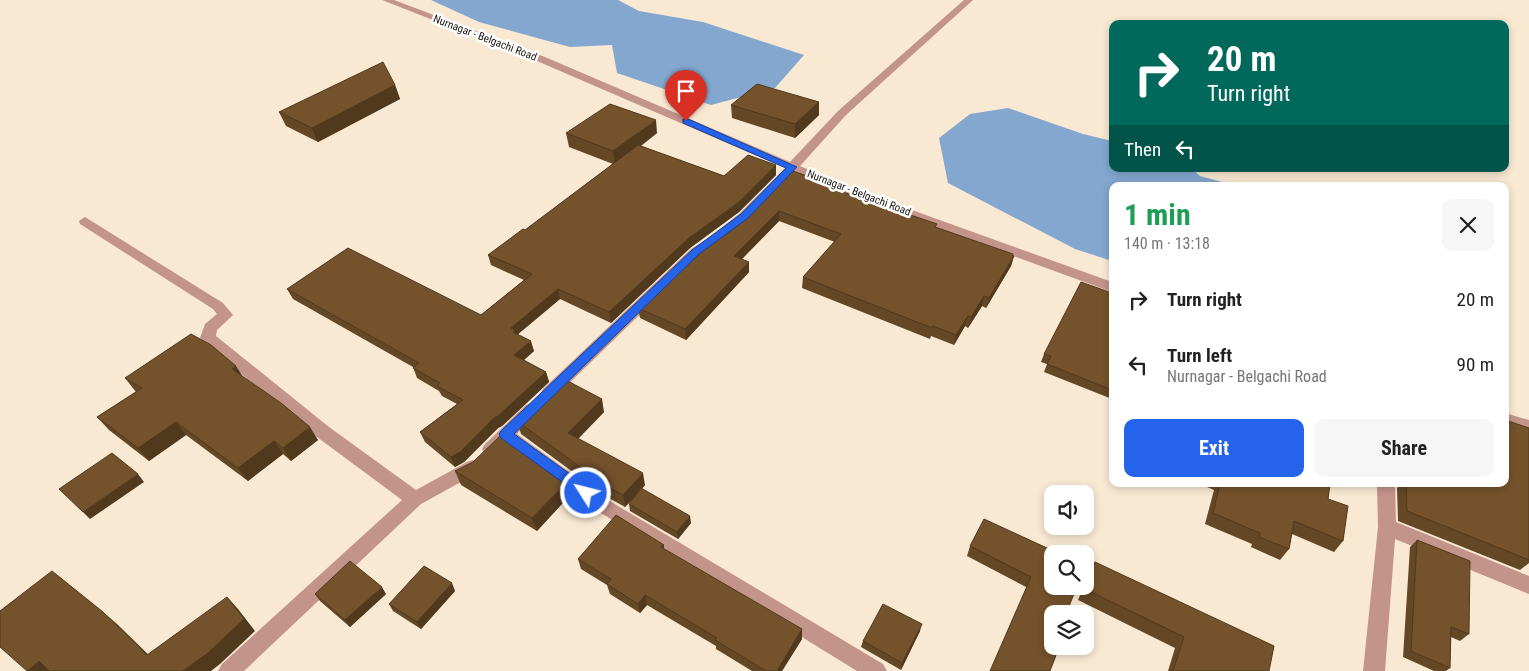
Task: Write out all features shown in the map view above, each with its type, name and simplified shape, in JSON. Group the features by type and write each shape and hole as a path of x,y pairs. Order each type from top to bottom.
{"street":[{"name":"Nurnagar - Belgachi Road","path":"386,0 541,59 858,195 1109,286"},
{"path":"229,671 415,499 471,469 505,434 696,252 745,216 842,113 969,0"},
{"path":"85,221 218,306 226,315 210,328 208,338 323,432 415,499"},
{"path":"1509,420 1529,427"},
{"path":"505,434 602,505 876,671"},
{"path":"1374,671 1387,527 1386,487"},
{"path":"1387,527 1529,585"}],"water":[{"path":"431,0 618,0 639,11 703,22 804,55 775,88 711,105 617,73 612,45 570,47 479,22"},
{"path":"1008,108 1083,134 1109,140 1109,172 1195,172 1200,176 1222,182 1109,182 1109,260 1075,249 948,183 939,138 970,114"}],"building":[{"path":"383,62 395,85 312,128 279,112"},
{"path":"757,84 819,102 795,124 731,105"},
{"path":"610,104 656,120 613,151 566,133"},
{"path":"638,145 724,176 748,155 776,165 739,202 689,238 609,312 558,289 511,328 515,330 513,332 531,341 514,355 546,372 494,418 460,452 451,457 420,432 463,400 437,386 440,383 413,368 419,363 287,289 348,248 481,315 532,274 488,255 523,229 525,230"},
{"path":"790,170 827,183 825,186 937,224 935,227 1013,254 1012,256 1014,256 989,298 984,296 971,317 968,316 956,335 933,326 932,328 803,277 841,234 779,211 734,256 749,262 685,329 638,308 702,246 751,210"},
{"path":"1081,282 1109,292 1109,389 1047,364 1051,356 1044,354"},
{"path":"191,334 211,345 236,366 232,369 281,403 310,427 283,448 274,441 238,468 176,422 138,448 97,417 142,388 125,378"},
{"path":"562,378 602,399 568,433 643,473 623,495 605,485 517,421"},
{"path":"1509,421 1529,428 1529,560 1407,511 1406,487 1509,487"},
{"path":"502,434 568,481 532,518 455,471 473,462"},
{"path":"112,453 138,474 83,512 59,489"},
{"path":"1219,487 1330,487 1328,499 1348,506 1343,541 1294,521 1289,549 1259,537 1260,533 1213,513"},
{"path":"641,488 690,516 677,532 629,504"},
{"path":"616,515 664,545 661,547 802,629 777,671 766,671 715,640 717,638 645,595 638,604 607,584 611,579 578,559"},
{"path":"984,519 1044,547 1044,595 1073,595 1070,605 1044,605 1044,655 1056,655 1050,671 990,671 1031,577 970,546"},
{"path":"1417,540 1470,561 1469,634 1451,627 1450,668 1411,651"},
{"path":"350,561 382,587 345,620 315,594"},
{"path":"1095,562 1274,646 1269,671 1173,671 1184,637 1094,593"},
{"path":"424,566 452,583 417,622 389,604"},
{"path":"52,571 103,612 147,655 227,597 244,619 208,653 183,671 49,671 39,661 27,671 0,647 0,611"},
{"path":"883,604 922,624 902,663 863,641"}],"route":[{"path":"586,493 505,434 696,252 745,216 792,167 686,121"}]}
